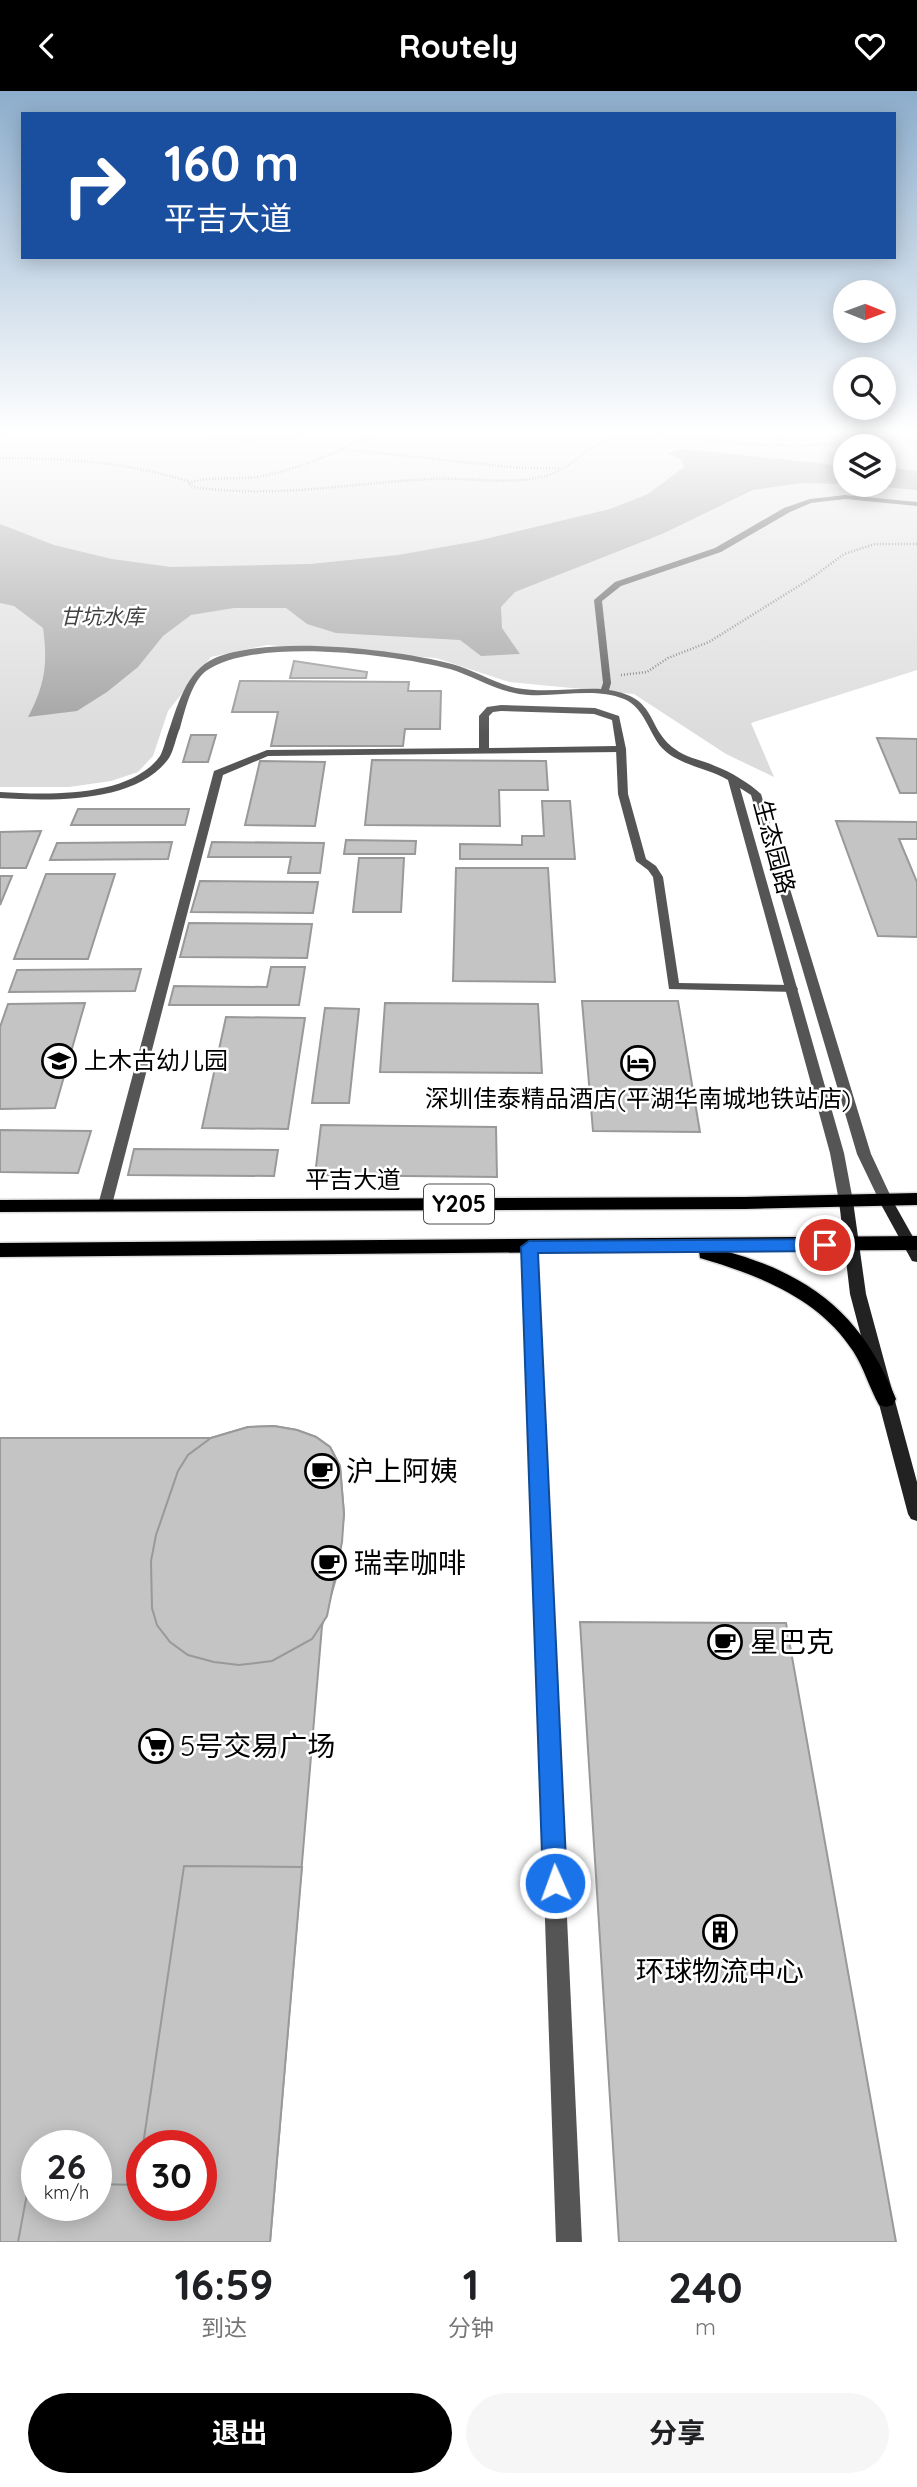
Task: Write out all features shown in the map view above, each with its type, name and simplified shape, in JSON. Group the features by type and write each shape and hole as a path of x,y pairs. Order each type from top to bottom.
{"main road":[{"name":"平吉大道","path":"0,1206 745,1203 917,1199"},
{"name":"Y205","path":"0,1250 851,1244 914,1248"},
{"path":"662,1246 728,1258 756,1267 811,1297 856,1340 873,1366 886,1399"}],"street":[{"path":"604,693 606,675 598,600 618,584 718,550 747,533"},
{"path":"0,795 49,796 88,792 109,789 146,775 158,766 165,756 200,671 213,662 242,652 275,649 393,657 465,671 520,692 619,694 645,710 656,735 673,752 733,780"},
{"path":"484,750 484,716 491,709 595,711 616,719 621,749 623,794 641,862 652,868 659,877 673,986 792,989"},
{"path":"105,1205 218,773 267,753 621,749"},
{"name":"生态园路","path":"733,780 837,1153 846,1201"},
{"name":"生态园路","path":"733,780 756,794 864,1154 885,1199"},
{"path":"885,1199 914,1248"},
{"path":"846,1201 858,1294 917,1514"},
{"path":"529,1247 569,2242"}],"path":[{"path":"606,675 647,672 668,658 709,642 813,577 844,554 875,544 917,544"}],"shaded area":[{"path":"0,533 917,533 917,670 751,723 774,777 726,754 634,694 509,682 436,658 267,645 211,657 168,711 153,756 138,772 111,781 69,787 0,787"}],"water":[{"name":"甘坑水库","path":"0,533 24,533 54,545 112,559 171,567 310,564 398,555 509,533 663,533 515,592 501,607 502,628 520,654 481,656 460,640 336,633 307,624 286,608 234,608 191,615 163,636 138,667 107,692 77,711 28,717 44,674 43,628 14,606 0,603"}],"building":[{"path":"294,661 367,672 366,678 290,678"},
{"path":"240,681 409,682 408,691 441,691 440,729 405,729 403,746 271,746 278,712 232,712"},
{"path":"191,735 216,735 208,762 183,762"},
{"path":"877,738 917,739 917,793 900,793"},
{"path":"372,760 546,761 548,790 499,790 500,826 365,825"},
{"path":"260,761 325,762 315,826 245,825"},
{"path":"542,801 570,801 575,859 460,859 460,844 522,845 522,836 544,836"},
{"path":"78,809 189,809 185,825 71,825"},
{"path":"836,821 917,822 917,839 899,839 917,882 917,937 878,936"},
{"path":"41,831 26,868 0,868 0,832"},
{"path":"346,840 416,841 415,854 344,854"},
{"path":"172,842 168,859 50,860 57,843"},
{"path":"212,842 324,843 320,873 288,873 291,857 208,857"},
{"path":"359,858 404,858 401,912 353,912"},
{"path":"456,868 548,868 555,982 453,981"},
{"path":"46,874 115,874 88,959 14,959"},
{"path":"0,876 12,876 0,905"},
{"path":"200,881 318,882 313,913 191,912"},
{"path":"189,923 312,924 307,958 180,957"},
{"path":"271,967 305,967 299,1005 169,1005 174,986 267,987"},
{"path":"141,969 135,991 9,992 17,970"},
{"path":"582,1001 678,1001 700,1132 593,1131"},
{"path":"85,1003 55,1108 0,1109 0,1027 8,1004"},
{"path":"385,1003 538,1004 542,1073 380,1072"},
{"path":"325,1008 359,1009 349,1103 312,1103"},
{"path":"226,1017 305,1018 288,1129 202,1128"},
{"path":"321,1125 496,1127 497,1177 315,1175"},
{"path":"0,1130 91,1131 78,1173 0,1172"},
{"path":"134,1149 278,1150 274,1176 128,1175"},
{"name":"5号交易广场","path":"274,1426 316,1437 330,1447 340,1466 344,1514 337,1575 322,1626 270,2242 0,2242 0,1438 211,1438 248,1427"},
{"path":"274,1426 316,1437 330,1447 340,1466 344,1514 342,1542 327,1616 312,1639 272,1661 239,1665 188,1655 170,1642 157,1625 152,1608 151,1561 156,1535 178,1471 188,1455 211,1438 248,1427"},
{"name":"环球物流中心","path":"580,1622 786,1623 896,2242 619,2242"},
{"path":"184,1866 302,1867 270,2242 18,2242 22,2221 112,2221 112,2184 126,2185 126,2221 217,2221 217,2130 145,2130"}],"place":[{"name":"上木古幼儿园","path":"59,1061"},
{"name":"深圳佳泰精品酒店(平湖华南城地铁站店)","path":"638,1063"},
{"name":"沪上阿姨","path":"322,1471"},
{"name":"瑞幸咖啡","path":"329,1563"},
{"name":"星巴克","path":"725,1642"},
{"name":"5号交易广场","path":"156,1746"},
{"name":"环球物流中心","path":"720,1932"}],"route":[{"path":"555,1883 529,1247 825,1245"}]}
